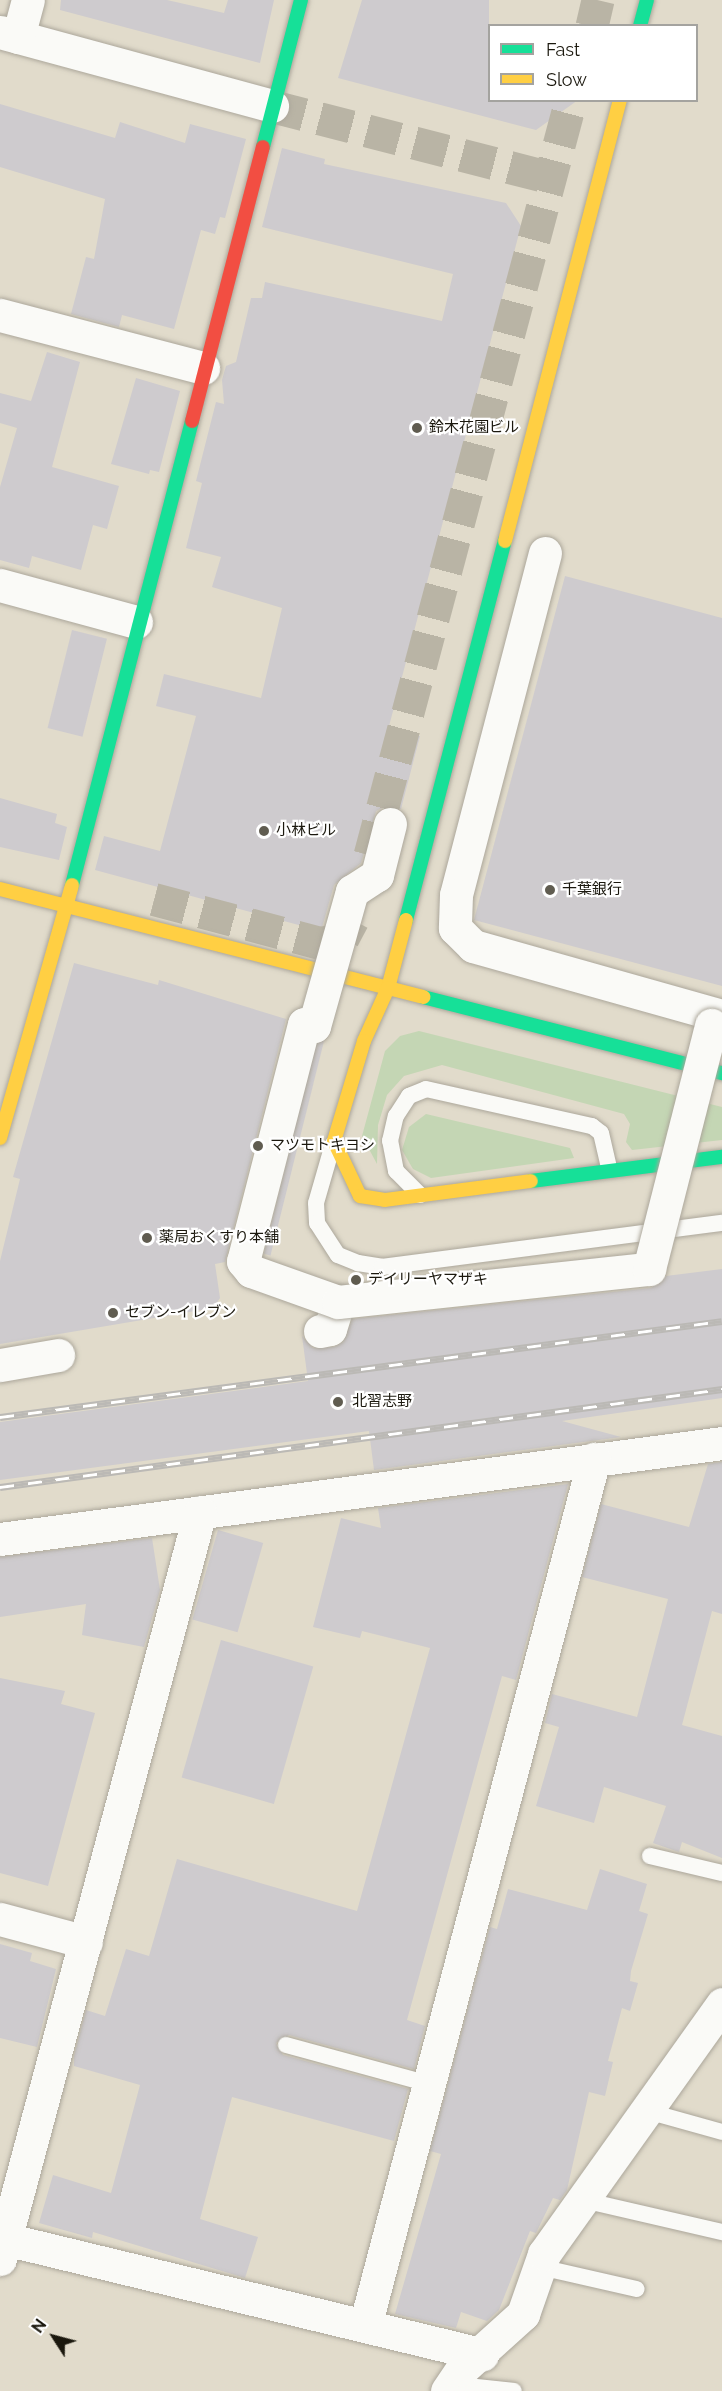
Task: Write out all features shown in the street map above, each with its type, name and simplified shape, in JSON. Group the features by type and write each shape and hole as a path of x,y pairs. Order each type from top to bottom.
{"street":[{"path":"28,0 9,34 272,106"},
{"path":"0,1138 66,907 136,622 301,0"},
{"path":"641,24 647,0"},
{"path":"619,102 387,988 364,1041 334,1141 360,1196 385,1200 722,1156"},
{"path":"0,315 203,368"},
{"path":"390,824 377,875 352,891 314,1026 304,1024 243,1261 251,1271 338,1302 507,1289 650,1269 716,1021 473,946 455,928 456,895 545,553"},
{"path":"0,585 136,622"},
{"path":"0,889 722,1073"},
{"path":"320,1331 330,1329 338,1302"},
{"path":"0,1365 58,1355"},
{"path":"0,1539 722,1443"},
{"path":"365,2326 594,1459"},
{"path":"200,1512 86,1942 13,2159 3,2249 365,2326 482,2354"},
{"path":"0,1919 86,1942"},
{"path":"448,2387 523,2314 540,2267 583,2200 647,2110 717,2020"}],"lane":[{"path":"420,1196 396,1171 390,1140 396,1116 409,1096 426,1089 592,1126 601,1133 609,1169"},
{"path":"334,1141 316,1203 317,1223 338,1255 358,1263 382,1267 722,1223"},
{"path":"650,1856 722,1873"},
{"path":"286,2045 430,2084"},
{"path":"647,2110 722,2132"},
{"path":"583,2200 722,2232"},
{"path":"540,2267 637,2289"},
{"path":"448,2387 514,2391"}],"green space":[{"path":"419,1031 722,1107 722,1140 632,1150 626,1142 630,1124 624,1114 442,1065 404,1076 387,1095 378,1125 377,1164 362,1136 385,1051 400,1036"},
{"path":"426,1114 570,1148 574,1158 431,1178 413,1169 402,1150 409,1127"}],"building":[{"path":"61,0 167,0 224,13 228,0 274,0 260,63 60,10"},
{"path":"362,0 489,0 488,102 575,102 536,130 338,78"},
{"path":"0,104 115,138 120,122 185,143 190,124 246,139 225,218 220,217 215,234 201,230 174,329 122,315 119,327 71,314 86,257 94,259 105,199 0,167"},
{"path":"282,148 325,159 324,164 506,203 521,226 388,730 420,736 401,809 386,806 376,811 361,863 334,885 321,931 95,870 104,836 160,851 196,716 156,706 164,674 261,698 282,608 212,587 221,557 186,548 202,483 196,481 216,402 224,404 222,380 226,366 236,362 251,298 262,298 265,282 442,321 453,274 262,227"},
{"path":"47,352 80,362 52,467 119,486 107,529 93,525 81,570 32,556 29,568 0,560 0,487 17,428 0,423 0,393 31,401"},
{"path":"136,378 180,391 159,472 150,470 149,474 111,464"},
{"path":"565,576 722,618 722,986 474,920"},
{"path":"72,630 107,639 82,737 48,728"},
{"path":"0,798 57,814 55,823 67,827 59,860 0,847"},
{"path":"74,963 158,985 159,980 286,1019 225,1262 215,1264 220,1298 213,1308 0,1344 0,1261 20,1179 13,1177"},
{"path":"317,1039 324,1041 271,1255 264,1254"},
{"path":"722,1269 722,1398 562,1421 621,1437 374,1470 369,1431 0,1480 0,1422 308,1381 302,1336 313,1348 334,1347 343,1342 352,1319 651,1288 666,1276"},
{"path":"722,1462 722,1614 712,1611 682,1725 722,1736 722,1858 682,1842 679,1852 653,1843 666,1806 604,1787 594,1823 536,1806 559,1727 545,1723 552,1694 637,1717 668,1599 582,1577 601,1504 689,1527 708,1464"},
{"path":"568,1484 516,1680 502,1676 407,2020 425,2026 414,2069 289,2035 276,2043 283,2055 408,2089 394,2141 232,2097 200,2219 258,2237 245,2278 93,2232 92,2238 39,2223 53,2175 111,2193 140,2085 74,2066 74,2056 86,2010 105,2016 126,1949 149,1956 177,1859 357,1911 430,1648 362,1631 360,1638 313,1627 341,1518 381,1528 378,1508"},
{"path":"218,1530 263,1543 238,1632 192,1619"},
{"path":"152,1538 160,1590 144,1647 82,1635 86,1604 0,1617 0,1557"},
{"path":"221,1640 313,1666 274,1804 182,1777"},
{"path":"0,1678 65,1691 61,1704 95,1713 48,1886 0,1873"},
{"path":"600,1869 647,1884 639,1911 648,1914 631,1971 630,1981 638,1983 630,2011 622,2008 608,2061 613,2062 605,2096 589,2092 567,2190 560,2200 553,2198 536,2233 530,2231 499,2310 487,2321 461,2312 456,2328 395,2314 441,2154 430,2151 490,1927 497,1929 508,1889 587,1910"},
{"path":"0,1944 32,1953 30,1961 56,1969 37,2047 0,2038"}],"tunnel":[{"path":"592,24 598,0"},
{"path":"370,855 570,102"},
{"path":"272,106 549,177"},
{"path":"154,899 321,943 343,938 353,919"}],"railway":[{"path":"0,1417 722,1321"},
{"path":"0,1487 722,1389"}],"traffic: fast":[{"path":"263,147 301,0"},
{"path":"641,24 647,0"},
{"path":"72,885 192,421"},
{"path":"406,920 505,541"},
{"path":"423,997 722,1073"},
{"path":"531,1181 722,1157"}],"traffic: slow":[{"path":"505,541 619,102"},
{"path":"0,1138 72,885"},
{"path":"0,889 423,997"},
{"path":"406,920 388,988 364,1041 334,1141 360,1196 385,1200 531,1181"}],"traffic: jam":[{"path":"192,421 263,147"}],"place":[{"name":"鈴木花園ビル","path":"417,428"},
{"name":"小林ビル","path":"264,831"},
{"name":"千葉銀行","path":"550,890"},
{"name":"マツモトキヨシ","path":"258,1146"},
{"name":"薬局おくすり本舗","path":"147,1238"},
{"name":"デイリーヤマザキ","path":"356,1280"},
{"name":"セブン-イレブン","path":"113,1313"},
{"name":"北習志野","path":"338,1402"}]}
